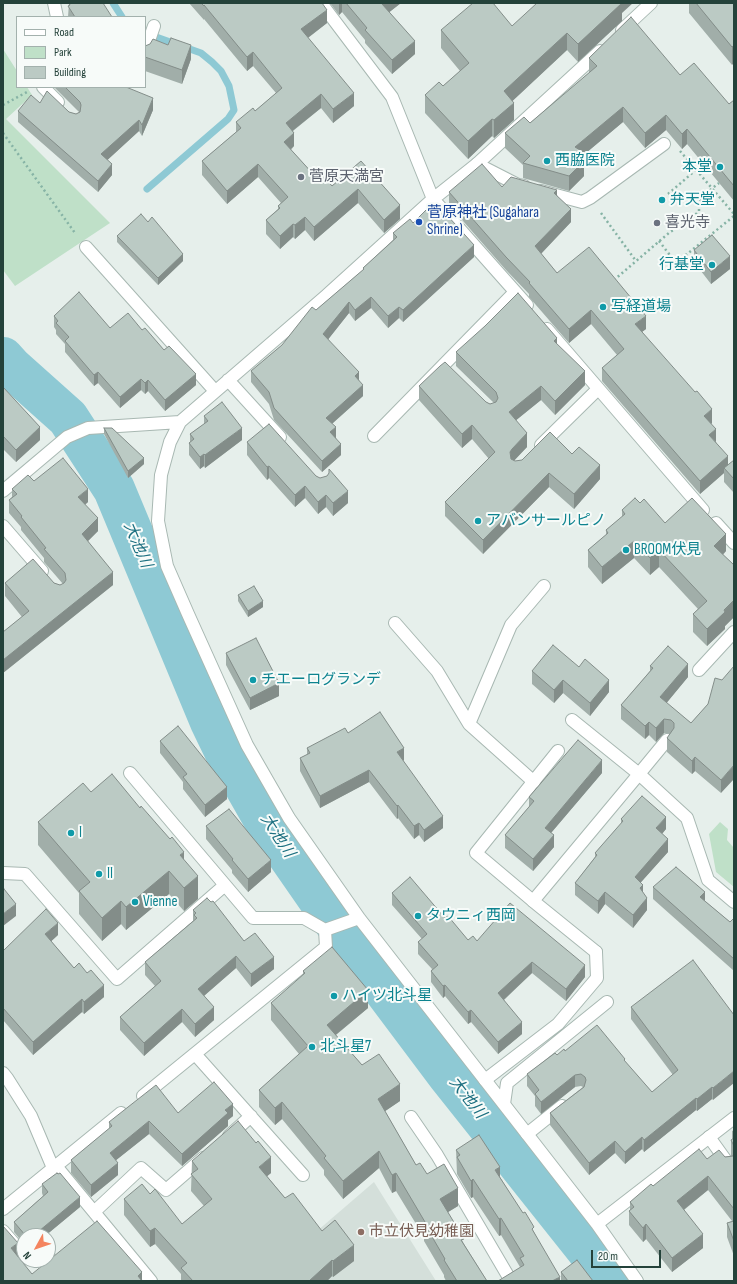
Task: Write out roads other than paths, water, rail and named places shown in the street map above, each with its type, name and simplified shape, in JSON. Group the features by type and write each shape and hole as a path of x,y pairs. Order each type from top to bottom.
{"street":[{"path":"54,3 57,16"},
{"path":"321,3 392,97 433,199 516,292 701,508 734,543"},
{"path":"637,1281 597,1224 504,1104 354,920 289,818 247,745 188,614 167,566 158,521 161,475 170,442 180,422 433,199 477,164 583,68 651,3"},
{"path":"146,49 152,32"},
{"path":"37,89 69,112"},
{"path":"477,164 518,185 582,202 590,198 664,144"},
{"path":"86,247 214,391"},
{"path":"374,436 447,368 516,292"},
{"path":"228,380 285,443"},
{"path":"533,452 598,389"},
{"path":"3,491 67,437 88,428 180,422"},
{"path":"3,526 49,579"},
{"path":"469,724 511,625 544,586"},
{"path":"395,623 437,671 469,724 534,782"},
{"path":"699,670 734,632"},
{"path":"572,720 639,774 687,818 708,880 734,902"},
{"path":"533,901 667,740"},
{"path":"485,1080 558,1024 597,978 596,952 476,853 558,751"},
{"path":"130,773 253,918 304,918 325,930 354,920"},
{"path":"3,873 25,874 116,979 226,885"},
{"path":"3,1209 326,947 325,930"},
{"path":"504,1104 507,1083 607,1002"},
{"path":"195,1054 304,1174"},
{"path":"3,1073 31,1116 54,1167 94,1212 151,1281"},
{"path":"527,1134 573,1098"},
{"path":"223,1141 251,1116"},
{"path":"412,1117 437,1154 511,1281"},
{"path":"597,1224 734,1118"},
{"path":"709,1137 728,1164"},
{"path":"94,1212 141,1168 166,1190 212,1151"},
{"path":"3,1231 16,1246"}],"waterway":[{"path":"113,3 121,16"},
{"path":"146,33 201,53 212,62 221,71 229,86 234,110 228,119 147,189"},
{"name":"大池川","path":"3,358 12,368 68,418 114,489 211,722 224,749 268,826 352,947 448,1075 612,1281"}],"place":[{"name":"西脇医院","path":"547,161"},
{"name":"本堂","path":"720,167"},
{"name":"菅原天満宮","path":"301,177"},
{"name":"弁天堂","path":"662,200"},
{"name":"菅原神社 (Sugahara Shrine)","path":"419,222"},
{"name":"喜光寺","path":"657,223"},
{"name":"行基堂","path":"712,265"},
{"name":"写経道場","path":"603,307"},
{"name":"アバンサールピノ","path":"478,521"},
{"name":"BROOM伏見","path":"626,550"},
{"name":"チエーログランデ","path":"253,680"},
{"name":"I","path":"71,833"},
{"name":"II","path":"99,874"},
{"name":"Vienne","path":"135,902"},
{"name":"タウニィ西岡","path":"418,916"},
{"name":"ハイツ北斗星","path":"334,996"},
{"name":"北斗星7","path":"312,1047"},
{"name":"市立伏見幼稚園","path":"361,1232"}]}
